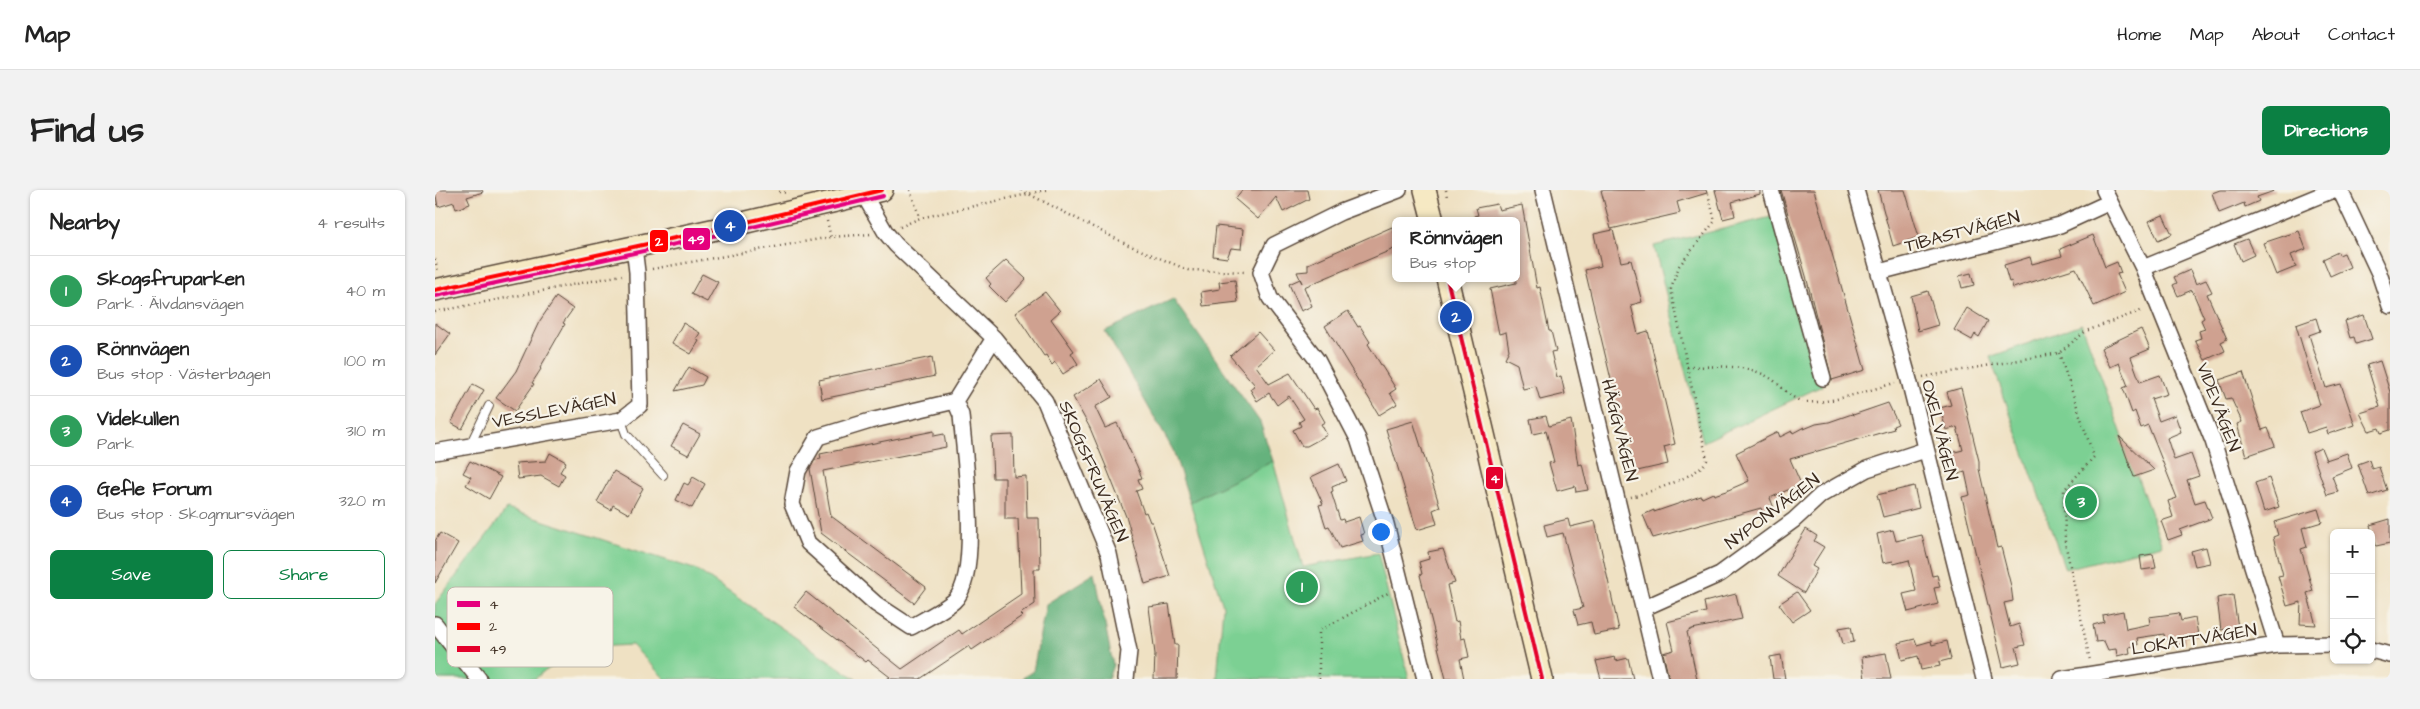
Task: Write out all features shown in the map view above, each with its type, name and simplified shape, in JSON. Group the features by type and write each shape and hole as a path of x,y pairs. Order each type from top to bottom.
{"street":[{"path":"1399,190 1341,212 1274,245 1261,272 1270,298 1317,360 1358,439 1386,524 1425,679"},
{"path":"1425,190 1432,217"},
{"name":"HÄGGVÄGEN","path":"1543,190 1660,679"},
{"path":"1771,190 1823,378"},
{"name":"OXELVÄGEN","path":"1856,190 1909,380 1925,450 1984,679"},
{"path":"2143,268 2333,190"},
{"path":"2340,190 2379,273 2390,306"},
{"path":"437,283 634,247 869,192"},
{"name":"SKOGSFRUVÄGEN","path":"869,192 886,233 896,245 994,338 1045,401 1109,554 1129,651 1126,679"},
{"name":"TIBASTVÄGEN","path":"1879,272 2061,225 2107,196"},
{"name":"VIDEVÄGEN","path":"2107,196 2143,268 2213,442 2277,645"},
{"name":"VESSLEVÄGEN","path":"435,452 621,420 641,405 637,272 634,247"},
{"path":"1448,282 1542,679"},
{"path":"955,401 961,415 969,530 967,578 955,600 911,627 877,604 808,543 792,504 798,471 818,437 870,421 955,401 994,338"},
{"name":"NYPONVÄGEN","path":"1644,608 1720,574 1794,520 1821,495 1867,469 1925,450"},
{"path":"435,624 447,639"},
{"name":"LOKATTVÄGEN","path":"2061,679 2277,645 2330,644"},
{"path":"2375,651 2390,655"},
{"path":"469,667 479,679"}],"lane":[{"path":"470,445 489,406"},
{"path":"621,420 626,434 663,475"}],"path":[{"path":"910,190 920,218"},
{"path":"1021,190 1127,244 1188,270 1261,272"},
{"path":"435,312 831,236 886,233 920,218 1046,190"},
{"path":"1618,501 1645,494 1670,484 1703,466 1707,460 1671,289 1679,266 1715,221 1707,190"},
{"path":"435,259 437,283"},
{"path":"1687,367 1741,368 1757,371 1771,378 1799,401 1816,403 1909,380 2059,353 2086,331 2158,304"},
{"path":"2059,353 2094,457 2064,490 2065,542 2093,674"},
{"path":"1319,679 1319,631 1402,585"}],"green space":[{"path":"1775,216 1822,386 1703,442 1654,246"},
{"path":"1173,299 1260,422 1273,461 1190,502 1173,450 1105,331"},
{"path":"2082,324 2162,545 2065,569 1990,357"},
{"path":"1273,461 1303,567 1378,553 1409,679 1217,679 1223,606 1190,502"},
{"path":"507,509 697,570 856,679 665,679 632,645 613,646 613,587 448,587"},
{"path":"1095,573 1113,665 1108,679 1021,679 1033,671 1046,604"},
{"path":"447,588 447,667 552,667 535,679 435,679 435,604"}],"building":[{"path":"435,190 482,190 483,192 467,197 470,204 456,209 454,202 438,207"},
{"path":"1242,190 1307,190 1309,199 1283,212 1276,197 1258,219 1235,199"},
{"path":"1601,190 1706,190 1707,193 1677,202 1680,213 1611,229"},
{"path":"1715,190 1760,190 1760,194 1732,202 1735,216 1723,219"},
{"path":"1781,190 1814,190 1865,370 1832,380 1806,276"},
{"path":"1878,190 1905,190 1919,237 1893,246"},
{"path":"2220,190 2274,191 2257,197 2259,201 2245,207 2244,203 2219,213 2212,193"},
{"path":"1497,204 1499,210 1522,205 1537,288 1540,287 1549,331 1551,331 1556,351 1551,352 1557,377 1561,376 1565,394 1540,400 1536,386 1523,389 1517,364 1505,358 1509,350 1506,332 1499,334 1490,289 1520,282 1520,217 1474,217 1478,215 1476,208"},
{"path":"2163,215 2172,234 2158,240 2149,221"},
{"path":"1216,226 1243,229 1241,249 1231,248 1227,258 1213,256"},
{"path":"1392,227 1392,250 1304,287 1312,306 1301,311 1289,284 1300,279 1302,283 1297,272 1308,271 1308,264"},
{"path":"1613,230 1621,262 1631,260 1642,302 1631,305 1638,334 1648,331 1675,444 1664,447 1668,464 1633,472 1585,270 1601,266 1594,234"},
{"path":"2299,231 2306,249 2291,255 2296,267 2276,275 2263,243"},
{"path":"2093,235 2105,267 2117,262 2121,273 2117,274 2125,292 2094,306 2076,268 2013,288 2011,281 2009,282 2004,265 2030,257 2032,264 2062,256 2060,249"},
{"path":"2247,239 2254,255 2241,261 2234,244"},
{"path":"2338,252 2339,255 2344,253 2350,267 2330,276 2323,259"},
{"path":"1006,260 1026,279 1005,302 989,286 991,284 986,278"},
{"path":"2190,270 2196,284 2206,280 2212,292 2207,294 2227,339 2221,342 2225,351 2205,360 2195,340 2201,338 2199,331 2205,329 2201,320 2204,318 2192,290 2178,296 2173,285 2177,283 2174,277"},
{"path":"1971,273 1974,285 1962,288 1959,276"},
{"path":"702,274 718,282 707,302 691,294"},
{"path":"1235,280 1238,302 1203,306 1201,292 1220,289 1219,282"},
{"path":"1928,291 1938,325 1918,331 1911,296"},
{"path":"1045,292 1060,311 1051,319 1074,351 1071,353 1078,364 1063,374 1055,362 1052,365 1046,355 1044,356 1015,313"},
{"path":"556,297 573,309 563,323 565,324 532,383 534,384 515,411 496,398 516,371 539,322"},
{"path":"1967,308 1988,321 1979,337 1975,334 1972,340 1954,330"},
{"path":"1348,311 1370,342 1368,344 1396,389 1390,393 1397,404 1379,415 1325,326"},
{"path":"2364,315 2372,339 2356,344 2354,337 2350,338 2345,321"},
{"path":"2316,318 2320,331 2309,335 2326,388 2341,384 2355,425 2328,434 2326,427 2307,433 2300,412 2320,405 2296,325"},
{"path":"435,323 450,334 435,355"},
{"path":"683,323 700,333 696,339 699,341 691,354 672,343"},
{"path":"2141,329 2150,349 2131,357 2140,382 2160,375 2167,394 2151,399 2159,421 2175,415 2181,432 2167,438 2174,460 2191,454 2199,476 2187,480 2195,503 2205,500 2212,518 2180,530 2182,535 2168,540 2161,521 2173,517 2168,501 2177,498 2148,425 2141,428 2135,411 2132,413 2123,388 2128,386 2119,363 2110,367 2101,348"},
{"path":"1258,332 1274,350 1256,366 1269,384 1290,373 1314,409 1317,408 1325,422 1321,424 1327,435 1307,446 1302,446 1293,430 1301,426 1299,422 1304,419 1289,396 1277,405 1269,393 1257,401 1250,389 1255,385 1230,356"},
{"path":"932,357 935,376 822,399 819,380"},
{"path":"2380,361 2390,392 2390,430 2381,433 2379,428 2369,431 2360,413 2380,407 2367,365"},
{"path":"689,367 706,377 702,385 675,391"},
{"path":"2243,372 2262,430 2268,428 2275,446 2246,456 2237,424 2242,422 2231,398 2226,399 2219,380"},
{"path":"1101,379 1112,397 1095,407 1105,428 1117,423 1137,466 1142,478 1138,479 1142,489 1136,491 1144,513 1146,512 1150,522 1152,522 1170,576 1145,584 1127,519 1090,428 1073,397"},
{"path":"473,384 484,390 462,429 451,423"},
{"path":"1961,388 1979,461 1979,469 1997,548 2001,547 2011,586 2013,601 2004,603 2010,627 2019,624 2025,645 2016,647 2020,663 2003,667 1962,497 1970,495 1965,472 1956,475 1951,453 1963,450 1957,427 1946,430 1940,408 1951,405 1947,392"},
{"path":"1888,403 1898,424 1893,426 1894,429 1790,459 1801,484 1770,498 1774,508 1763,513 1761,508 1653,538 1643,515 1701,496 1702,498 1713,493 1714,495 1749,481 1736,453 1778,432 1780,437 1804,427 1804,429 1816,424 1829,422"},
{"path":"1546,416 1549,426 1571,420 1578,465 1582,464 1588,490 1576,492 1575,486 1557,491 1549,463 1554,462 1546,431 1533,434 1530,419"},
{"path":"1413,421 1440,507 1433,510 1437,524 1417,530 1386,429"},
{"path":"683,425 700,434 688,455 671,446"},
{"path":"934,431 934,436 944,434 946,447 823,471 831,516 926,587 914,603 821,533 810,469 815,460 821,459 820,454"},
{"path":"1013,435 1014,477 1026,476 1027,518 1039,518 1040,569 1034,569 1035,604 1020,614 1022,616 972,650 969,646 920,679 887,679 890,677 868,660 866,662 794,607 806,592 902,669 959,630 962,634 1021,594 1018,519 1005,519 1005,478 993,478 991,436"},
{"path":"2119,436 2154,470 2134,477"},
{"path":"2321,448 2326,460 2347,453 2352,468 2332,476 2338,492 2327,495 2312,452"},
{"path":"550,453 566,462 560,472 565,475 559,486 541,476 518,479 516,463 546,461"},
{"path":"2369,460 2372,469 2379,467 2387,490 2369,496 2358,464"},
{"path":"470,461 501,477 489,499 466,485 471,477 463,473"},
{"path":"1339,464 1346,481 1332,487 1333,491 1331,492 1340,520 1343,519 1344,522 1359,517 1364,534 1361,535 1363,541 1340,548 1329,526 1326,527 1319,505 1323,504 1311,477"},
{"path":"614,471 643,488 629,514 613,505 611,510 597,502"},
{"path":"693,477 705,484 692,508 676,500 684,483 688,485"},
{"path":"2269,478 2279,507 2264,512 2255,483"},
{"path":"1914,486 1919,508 1883,517 1877,495"},
{"path":"2318,509 2322,522 2302,528 2307,547 2301,549 2313,591 2307,593 2316,625 2300,624 2301,602 2287,606 2278,576 2283,575 2273,537 2278,535 2274,522"},
{"path":"1568,519 1570,527 1595,521 1619,630 1594,635 1591,622 1578,625 1574,610 1583,608 1563,533 1547,537 1544,525"},
{"path":"2390,519 2390,543 2376,546 2375,529 2371,529 2370,525"},
{"path":"1806,529 1817,536 1814,541 1824,547 1812,566 1817,569 1804,593 1778,576"},
{"path":"1893,530 1896,541 1922,535 1932,576 1937,575 1940,587 1934,588 1938,604 1908,612 1903,594 1916,591 1909,560 1894,564 1893,561 1883,563 1877,534"},
{"path":"440,533 458,543 435,583 435,541"},
{"path":"2206,547 2210,563 2195,566 2191,551"},
{"path":"1443,549 1455,583 1447,585 1455,622 1458,621 1461,639 1465,638 1469,657 1460,659 1464,679 1446,679 1420,575 1422,574 1419,562 1429,559 1428,552"},
{"path":"2153,554 2156,568 2142,570 2140,556"},
{"path":"1797,592 1810,610 1792,622 1779,604"},
{"path":"1736,594 1742,619 1692,629 1687,632 1697,679 1669,679 1663,653 1674,650 1667,622 1706,612 1704,602"},
{"path":"2233,595 2239,634 2228,636 2227,629 2221,630 2217,598"},
{"path":"1169,604 1175,645 1178,645 1177,679 1154,679 1155,654 1149,607"},
{"path":"2123,611 2126,629 2150,624 2149,617 2179,613 2181,621 2195,618 2198,635 2184,637 2185,643 2173,645 2172,639 2165,640 2164,634 2137,638 2138,645 2129,647 2130,653 2117,656 2116,649 2108,650 2104,641 2096,642 2093,625 2104,622 2103,615"},
{"path":"1851,626 1854,642 1843,644 1839,628"},
{"path":"1915,639 1917,645 1931,641 1932,645 1947,641 1951,659 1939,662 1940,666 1921,670 1918,656 1902,660 1898,643"},
{"path":"1886,653 1891,679 1865,679 1862,657"},
{"path":"1781,655 1785,679 1773,679 1770,657"},
{"path":"1615,657 1616,661 1628,658 1633,679 1601,679 1596,661"}],"transit line":[{"name":"2","path":"435,290 730,226 882,190"},
{"name":"49","path":"436,296 731,232 883,196"},
{"name":"4","path":"1448,282 1542,679"}],"place":[{"name":"Gefle Forum","path":"730,226"},
{"name":"Rönnvägen","path":"1456,317"},
{"name":"Videkullen","path":"2081,502"},
{"name":"Skogsfruparken","path":"1302,587"}]}
